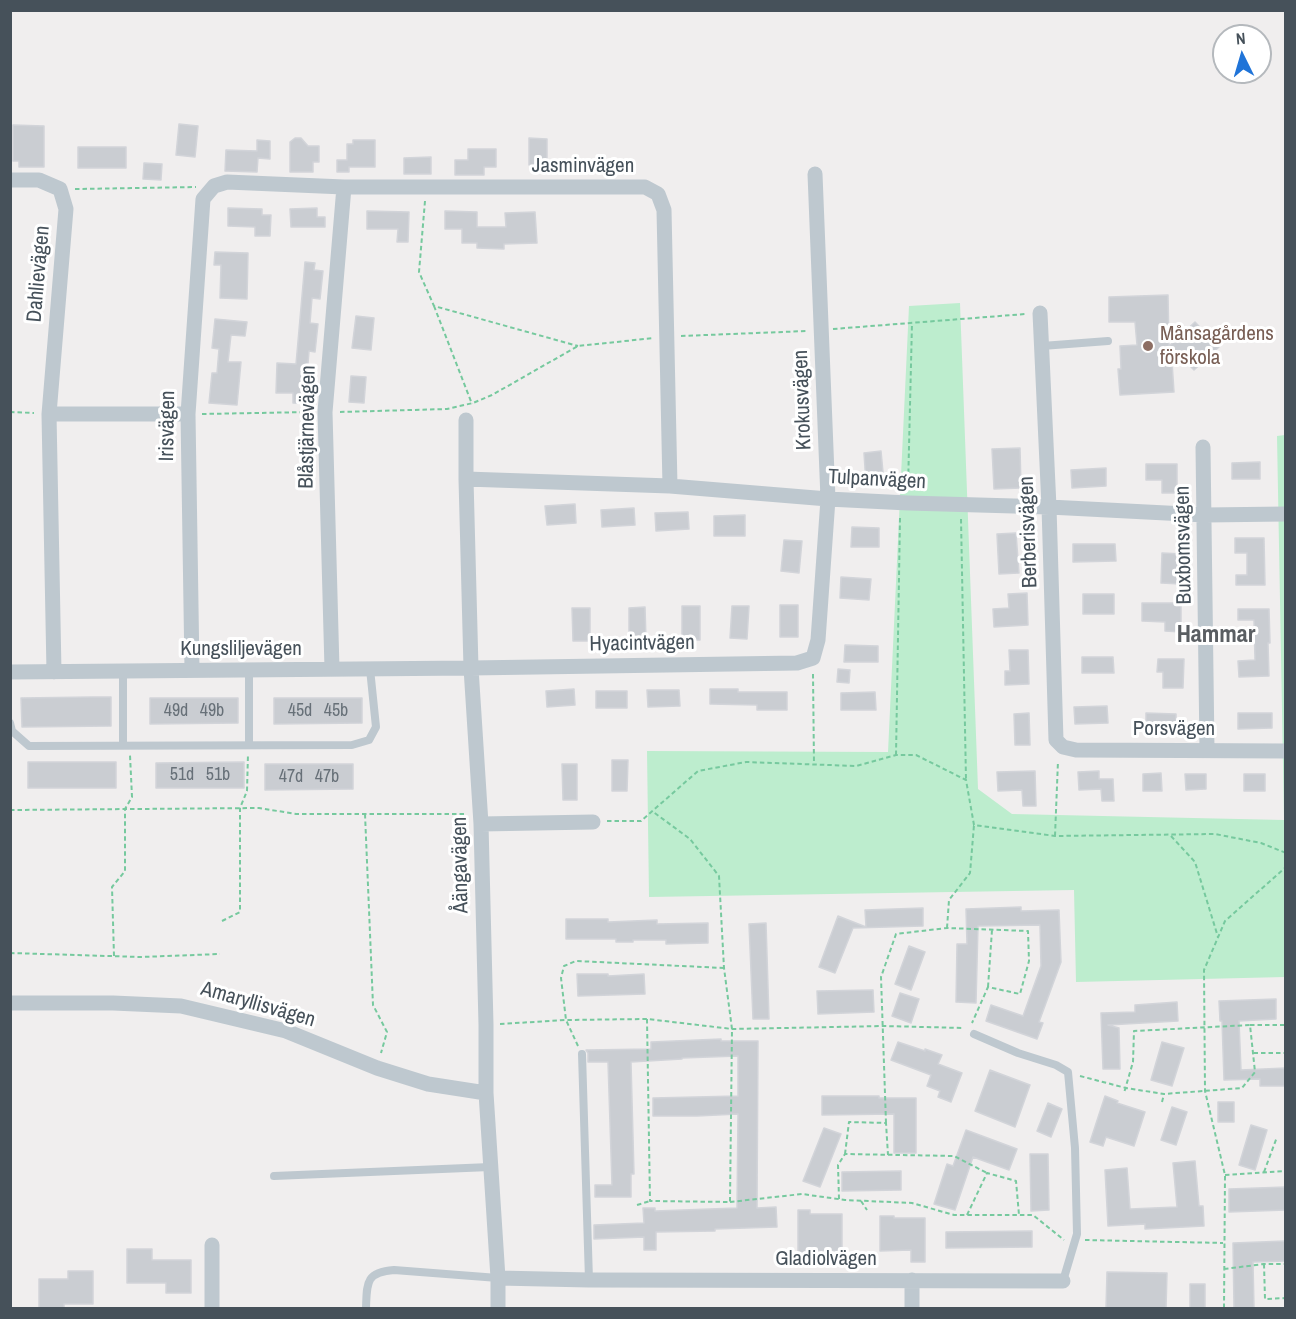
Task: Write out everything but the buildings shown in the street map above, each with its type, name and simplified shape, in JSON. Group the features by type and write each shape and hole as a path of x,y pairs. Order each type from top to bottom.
{"street":[{"name":"Krokusvägen","path":"813,658 818,640 828,499 815,174"},
{"path":"10,180 39,180 60,189"},
{"name":"Jasminvägen","path":"214,186 227,182 344,187 645,187 658,194 664,210 670,486"},
{"name":"Irisvägen","path":"192,670 188,414 203,199 214,186"},
{"name":"Blåstjärnevägen","path":"332,669 325,412 344,187"},
{"name":"Dahlievägen","path":"54,672 49,414 66,209 60,189"},
{"name":"Berberisvägen","path":"1040,313 1056,740 1063,747"},
{"path":"49,414 188,414"},
{"name":"Åängavägen","path":"466,420 471,668 481,819 486,1093 498,1308"},
{"name":"Buxbomsvägen","path":"1203,447 1207,750"},
{"name":"Tulpanvägen","path":"466,479 670,486 828,499 1205,515 1286,514"},
{"name":"Hyacintvägen","path":"471,668 797,663 813,658"},
{"name":"Kungsliljevägen","path":"10,672 471,668"},
{"name":"Porsvägen","path":"1063,747 1076,750 1286,751"},
{"path":"481,819 592,822"},
{"name":"Amaryllisvägen","path":"10,1003 113,1003 181,1006 286,1031 377,1068 428,1084 486,1093"},
{"path":"212,1245 212,1308"},
{"name":"Gladiolvägen","path":"498,1278 1063,1281"},
{"path":"912,1281 912,1308"}],"lane":[{"path":"1042,346 1108,341"},
{"path":"10,723 12,731 29,746 352,745 369,740 376,727 370,669"},
{"path":"123,670 126,745"},
{"path":"249,670 249,745"},
{"path":"974,1034 1018,1053 1056,1065 1068,1072 1075,1148 1077,1234 1063,1281"},
{"path":"582,1054 589,1280"},
{"path":"274,1176 490,1167"},
{"path":"366,1308 370,1281 374,1274 383,1271 498,1278"}],"path":[{"path":"60,189 214,186"},
{"path":"426,187 419,272 473,403"},
{"path":"434,306 578,346 667,336 820,330 1040,313"},
{"path":"896,755 912,323"},
{"path":"188,414 447,409 473,403 492,395 578,346"},
{"path":"10,412 49,414"},
{"path":"947,928 949,900 970,873 974,825 966,780 960,504"},
{"path":"813,658 814,764"},
{"path":"114,956 112,887 125,871 125,809 132,797 126,745"},
{"path":"222,921 240,912 240,808 247,791 249,745"},
{"path":"1055,836 1058,761 1063,747"},
{"path":"592,822 641,820 698,771 746,762 856,766 896,755 916,755 966,780"},
{"path":"10,810 259,808 296,814 365,814 481,819"},
{"path":"652,811 690,839 719,876 724,968 732,1029 730,1202"},
{"path":"365,814 373,1005 387,1032 377,1068"},
{"path":"974,825 1055,836 1215,834 1261,843 1286,853"},
{"path":"1170,834 1195,862 1218,938"},
{"path":"1224,1308 1225,1175 1205,1091 1204,970 1225,921 1286,867"},
{"path":"888,1155 881,977 896,934 947,928 1028,931 1029,962 1020,993 988,987"},
{"path":"486,1025 566,1020 647,1019 732,1029 884,1026 970,1028 988,987 992,930"},
{"path":"10,953 141,957 220,954"},
{"path":"582,1054 566,1020 561,978 564,966 576,961 724,968"},
{"path":"647,1019 650,1201"},
{"path":"1068,1072 1126,1088 1164,1094 1242,1088 1255,1072 1250,1025"},
{"path":"1124,1093 1133,1062 1134,1031 1285,1025 1285,1053 1253,1053"},
{"path":"1162,1102 1164,1094"},
{"path":"839,1199 838,1165 845,1154 849,1122 886,1123"},
{"path":"1264,1172 1277,1137"},
{"path":"845,1154 954,1156 987,1173 1016,1182 1018,1215"},
{"path":"1225,1175 1284,1171 1286,1173"},
{"path":"967,1215 987,1173"},
{"path":"637,1205 650,1201 730,1202 802,1194 861,1201 912,1203 954,1215 1033,1215 1074,1243 1224,1243"},
{"path":"861,1201 867,1210"},
{"path":"1264,1264 1265,1299 1286,1298"},
{"path":"1224,1269 1286,1264"}],"green space":[{"path":"960,303 978,789 1012,814 1284,820 1277,436 1285,435 1285,977 1076,982 1074,890 649,897 647,751 888,752 909,306"}],"place":[{"name":"Månsagårdens förskola","path":"1148,346"}],"district":[{"name":"Hammar","path":"1216,636"}]}
